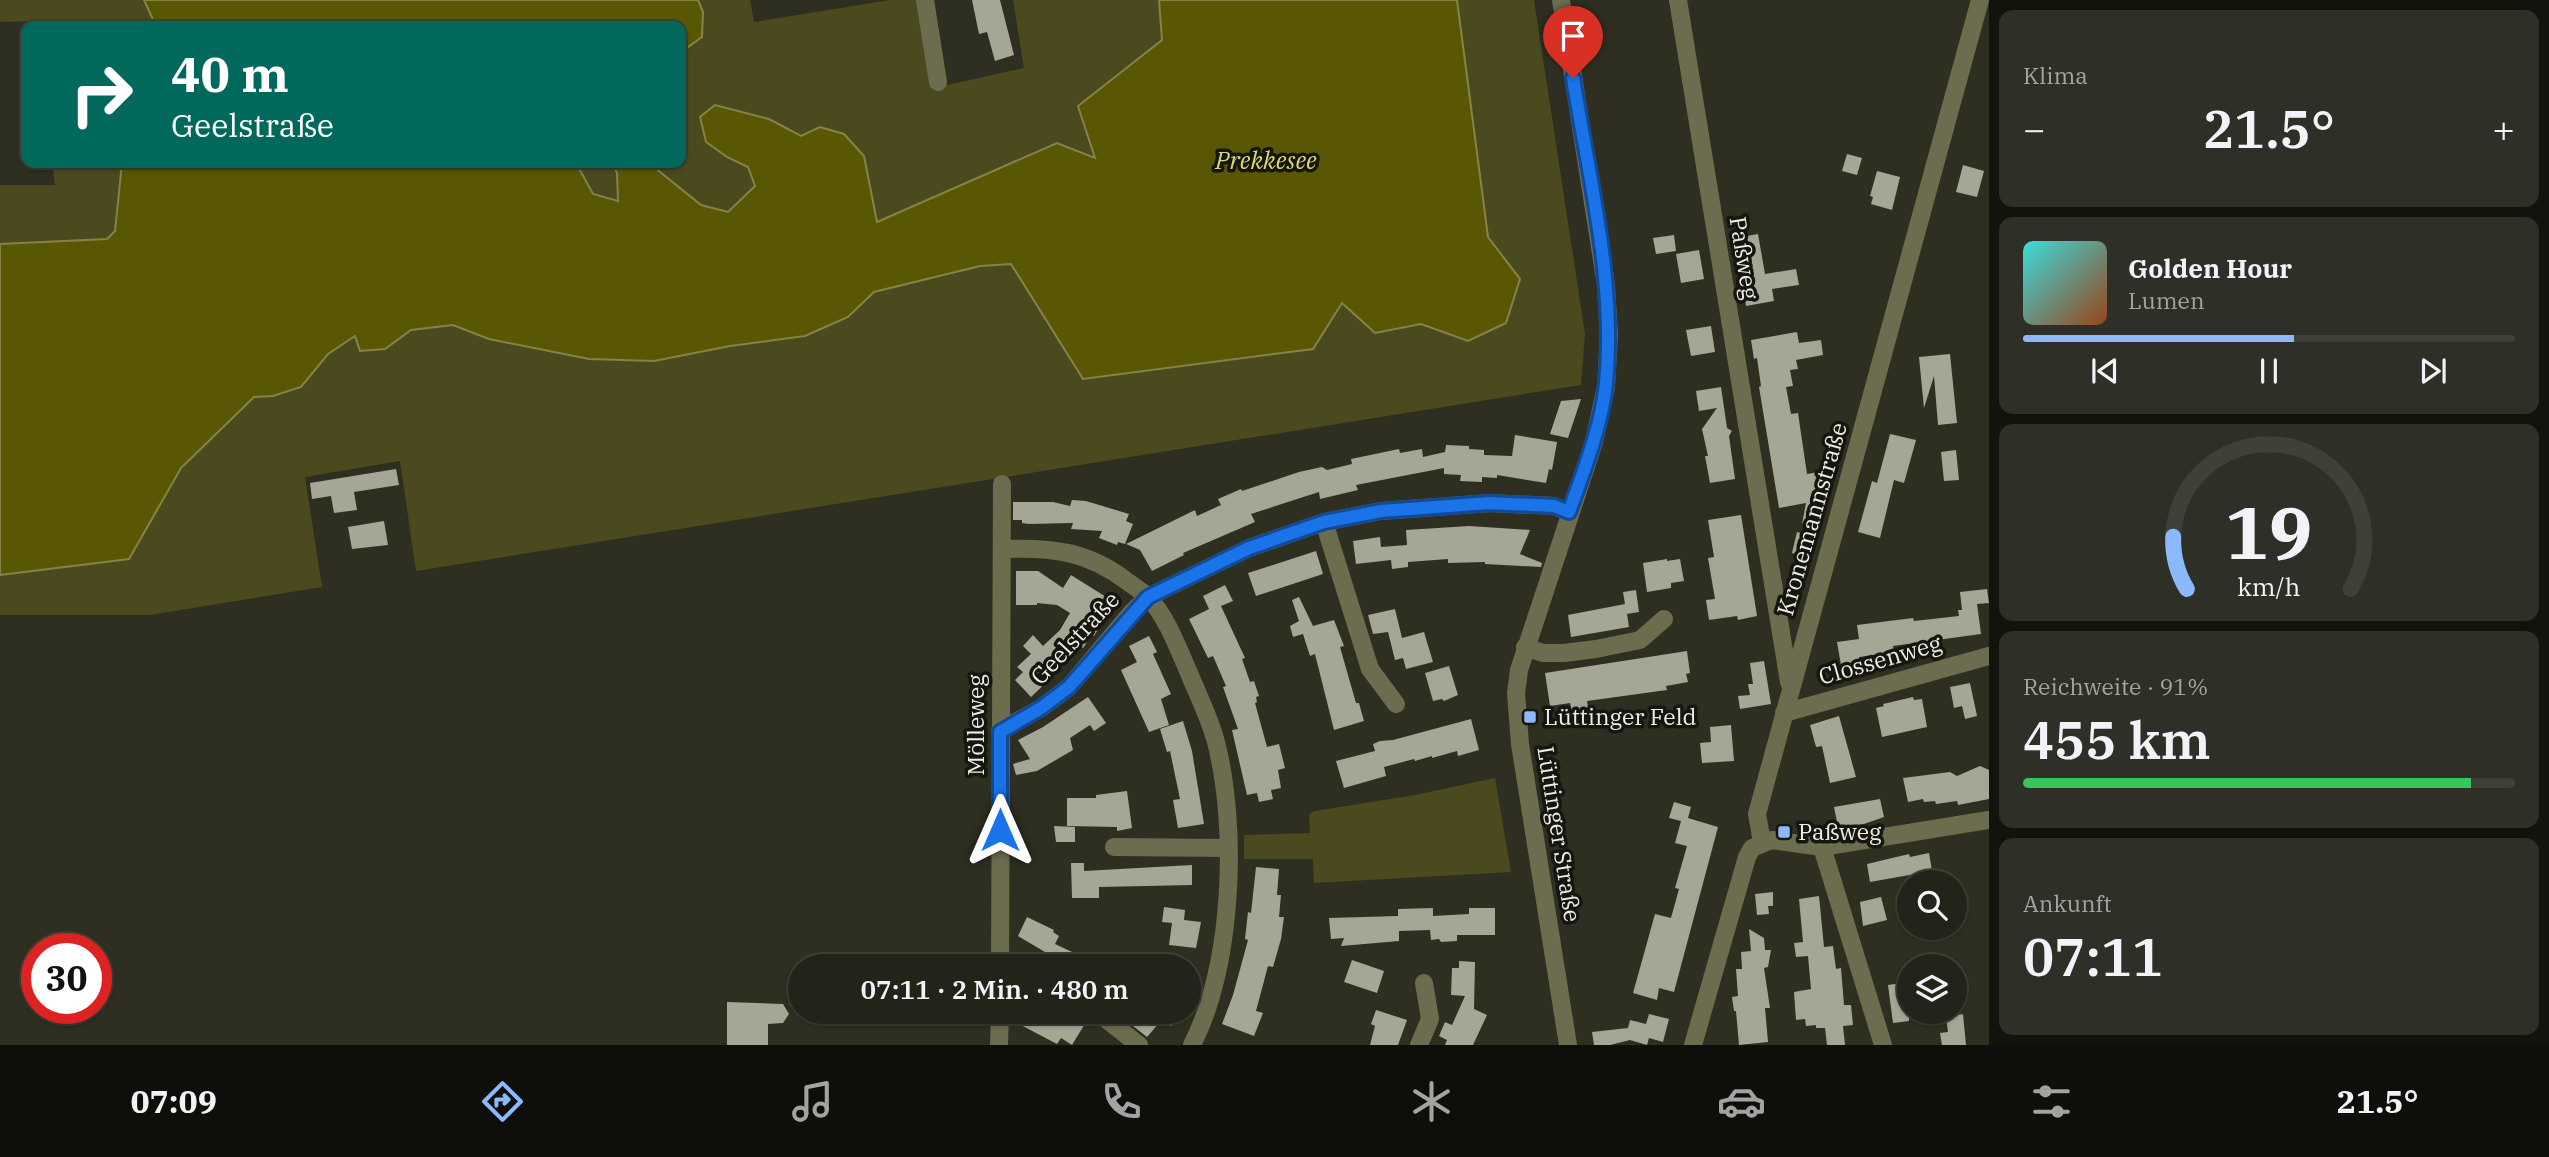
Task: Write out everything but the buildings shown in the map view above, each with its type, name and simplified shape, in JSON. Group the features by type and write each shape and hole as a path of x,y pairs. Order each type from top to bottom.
{"street":[{"path":"925,0 938,82"},
{"name":"Lüttinger Straße","path":"1561,0 1606,285 1609,336 1606,387 1594,442 1525,647 1516,693 1520,744 1567,1045"},
{"name":"Paßweg","path":"1678,0 1790,689"},
{"name":"Kronemannstraße","path":"1762,842 1757,814 1980,0"},
{"name":"Mölleweg","path":"1000,954 1002,484"},
{"path":"1148,597 1249,548 1324,522 1381,511 1452,505 1554,506 1569,512"},
{"path":"1324,522 1370,669 1396,705"},
{"path":"1003,548 1037,547 1070,552 1098,561 1148,597 1182,658 1216,741 1225,792 1227,896 1218,971 1192,1045"},
{"name":"Geelstraße","path":"1000,732 1041,708 1069,687 1148,597"},
{"path":"1525,647 1543,653 1596,649 1640,640 1664,619"},
{"name":"Clossenweg","path":"1784,713 1989,656"},
{"path":"1693,1045 1747,857 1752,848 1772,840 1822,847 1989,820"},
{"path":"1114,847 1228,848"},
{"path":"1822,847 1883,1045"},
{"path":"1419,1045 1430,1019 1424,983"},
{"path":"999,1045 1000,1024"},
{"path":"1112,1024 1139,1045"}],"shaded area":[{"path":"0,0 750,0 754,22 890,0 918,0 934,88 1024,68 1013,0 1534,0 1585,334 1581,385 416,571 400,461 305,477 322,587 150,615 0,615 0,185 55,185 53,168 686,168 686,21 0,22"},
{"path":"1495,778 1511,872 1314,883 1313,859 1244,859 1244,835 1310,833 1309,814 1315,811 1415,795"}],"water":[{"path":"144,0 698,0 703,12 702,37 686,48 686,21 154,21"},
{"name":"Prekkesee","path":"1159,0 1457,0 1488,237 1520,279 1506,323 1468,341 1421,324 1375,333 1342,303 1313,349 1083,379 1011,264 980,266 874,292 848,317 805,336 730,346 654,361 589,359 489,339 453,325 411,330 385,349 360,351 355,336 328,354 301,387 273,396 254,397 181,468 129,559 0,575 0,244 107,239 115,231 121,168 579,168 593,194 618,201 614,168 655,168 701,205 728,212 755,186 748,167 727,157 706,142 700,117 715,105 769,119 801,136 820,127 844,134 864,156 877,222 1057,143 1095,158 1078,106 1162,40"}],"place":[{"name":"Lüttinger Feld","path":"1530,717"},
{"name":"Paßweg","path":"1784,832"}],"route":[{"path":"1000,830 1000,732 1020,722 1069,687 1132,612 1148,597 1249,548 1324,522 1381,511 1490,503 1554,506 1569,512 1594,442 1606,387 1609,336 1606,285 1573,78"}]}
